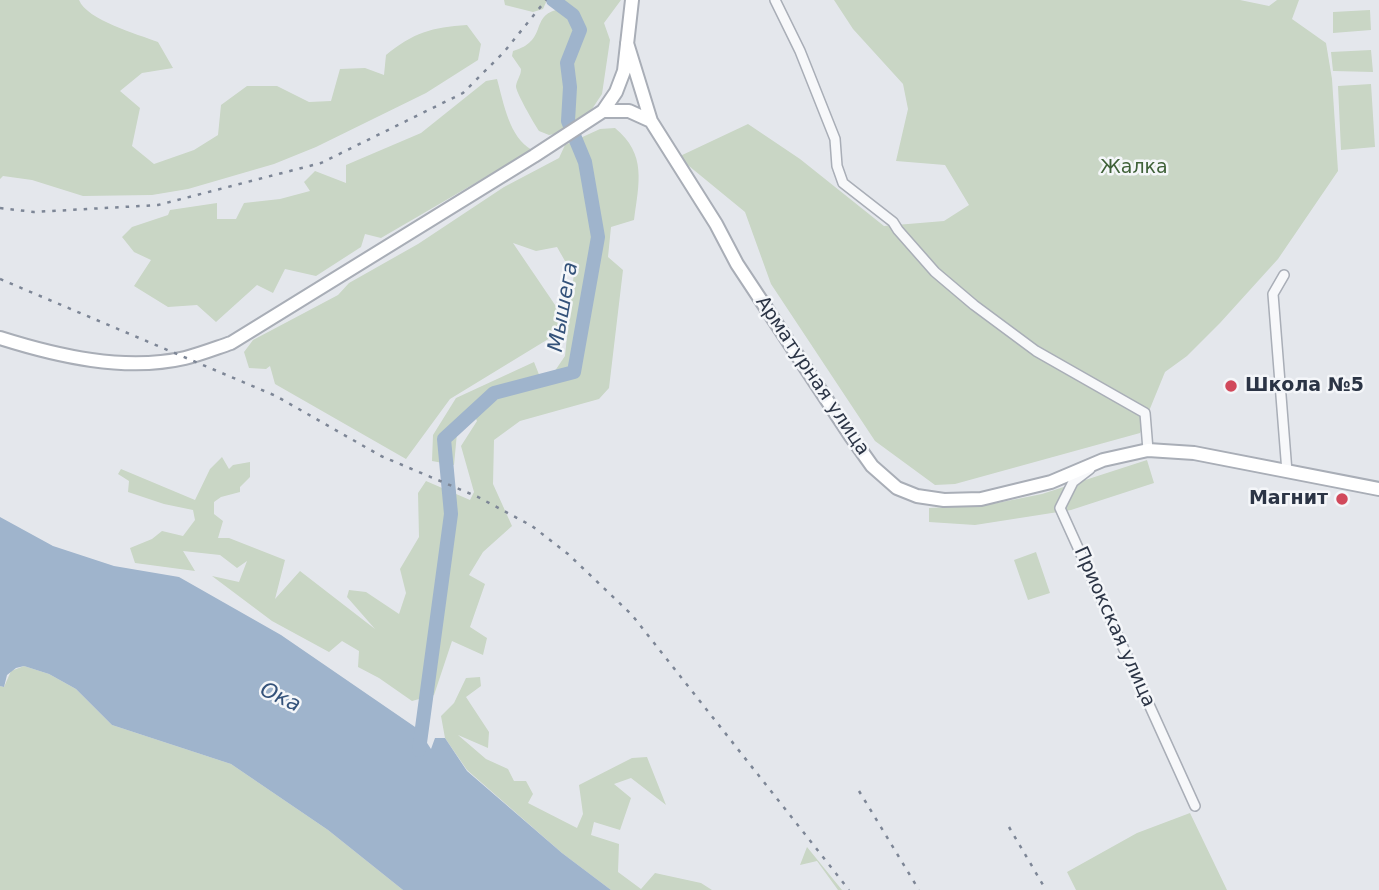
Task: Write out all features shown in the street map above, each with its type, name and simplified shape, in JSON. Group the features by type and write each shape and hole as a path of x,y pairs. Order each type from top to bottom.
{"street":[{"path":"0,338 38,350 131,363 185,358 231,343 603,111 620,82 632,0"},
{"path":"775,0 800,51 835,139 837,166 843,183 893,222 935,272 974,305 1036,351 1145,413 1148,450"},
{"name":"Арматурная улица","path":"627,43 651,121 716,224 737,264 872,466 897,488 917,496 944,500 981,499 1051,482 1103,460 1148,450 1194,453 1379,489"},
{"path":"603,111 629,111 651,121"},
{"path":"1284,275 1273,294 1287,472"},
{"name":"Приокская улица","path":"1103,460 1073,482 1060,508 1195,806"}],"green space":[{"path":"0,0 79,0 102,20 158,42 173,68 142,73 120,91 140,108 132,146 154,164 194,150 218,135 221,105 247,86 277,86 309,102 331,101 340,69 365,68 384,75 386,55 405,41 424,32 467,25 481,44 478,60 426,93 316,147 274,164 188,189 152,195 83,196 32,180 3,176 0,179"},
{"path":"504,0 547,0 543,9 533,12 505,5"},
{"path":"562,0 621,0 604,23 610,40 602,94 586,118 560,133 549,135 539,131 519,94 516,86 521,69 512,56 513,51 531,41 543,18 556,10"},
{"name":"Жалка","path":"834,0 1240,0 1269,6 1277,0 1299,0 1292,19 1326,43 1332,79 1338,171 1278,259 1187,356 1165,372 1140,433 955,484 935,485 875,441 771,284 745,212 678,157 748,124 800,159 884,226 944,221 969,205 945,165 896,161 908,109 903,84 853,29"},
{"path":"1370,10 1371,30 1333,33 1333,12"},
{"path":"1371,50 1373,72 1333,71 1331,52"},
{"path":"497,79 513,128 524,144 532,150 381,238 365,234 361,247 316,276 285,269 273,293 257,285 216,322 197,305 168,307 134,286 151,260 134,252 122,237 132,227 168,215 170,210 217,203 217,219 236,219 244,203 280,199 310,191 304,182 315,171 346,183 346,165 421,133 486,81"},
{"path":"1371,84 1375,147 1341,150 1338,86"},
{"path":"615,128 625,138 636,159 639,181 634,220 611,227 608,257 623,270 609,388 599,399 520,421 494,440 493,484 512,526 483,552 469,575 485,584 470,627 487,638 483,655 452,641 434,695 412,701 358,667 359,651 342,641 329,652 272,621 212,576 239,582 247,561 237,568 220,555 183,551 195,571 135,563 130,548 152,539 162,531 183,536 195,520 193,510 128,492 129,481 118,474 121,469 195,500 210,469 222,457 229,469 233,465 250,462 250,477 240,487 240,492 221,497 214,502 214,514 223,521 218,538 229,538 285,560 275,599 300,571 375,629 347,597 349,590 366,592 399,614 406,593 400,569 419,537 418,493 426,481 470,500 474,492 461,446 477,421 473,413 457,433 454,465 432,461 433,435 456,398 534,362 544,387 565,356 568,327 450,399 406,459 275,384 270,366 266,369 249,368 244,352 253,340 338,295 349,283 418,244 504,187 559,158 565,145 600,129","holes":["513,243 536,251 557,247 565,261 575,264 568,324"]},
{"path":"1147,460 1154,483 1071,510 975,525 929,522 929,508 987,505 1042,494"},
{"path":"1036,552 1050,593 1028,600 1014,560"},
{"path":"24,666 49,674 76,689 112,725 231,764 328,830 403,890 0,890 0,686 4,687 11,671"},
{"path":"480,677 481,686 466,697 489,732 488,748 458,735 486,759 508,769 514,781 526,781 533,794 528,803 577,828 583,814 579,785 632,758 647,757 666,805 631,778 614,784 631,798 620,830 594,822 591,835 619,844 618,872 641,889 655,873 701,883 712,890 611,890 562,853 467,770 445,738 441,716 454,703 466,678"},
{"path":"1190,813 1227,890 1076,890 1067,872 1137,833"},
{"path":"807,847 842,890 838,890 817,861 800,865"}],"water":[{"name":"Ока","path":"0,517 53,546 114,566 179,577 281,635 418,729 431,749 435,738 445,738 467,771 562,853 611,890 403,890 328,830 231,764 112,725 76,689 49,674 24,666 7,675 4,687 0,686"}],"waterway":[{"name":"Мышега","path":"419,750 451,514 444,439 494,393 574,372 598,237 585,162 568,121 570,87 567,63 580,30 573,15 553,0"}],"railway":[{"path":"0,208 34,212 158,205 321,163 463,93 504,52 546,0"},
{"path":"0,279 276,396 381,456 478,497 532,526 568,554 632,615 849,890"},
{"path":"859,791 919,890"},
{"path":"1009,827 1046,890"}],"place":[{"name":"Школа №5","path":"1231,386"},
{"name":"Магнит","path":"1342,499"}]}
